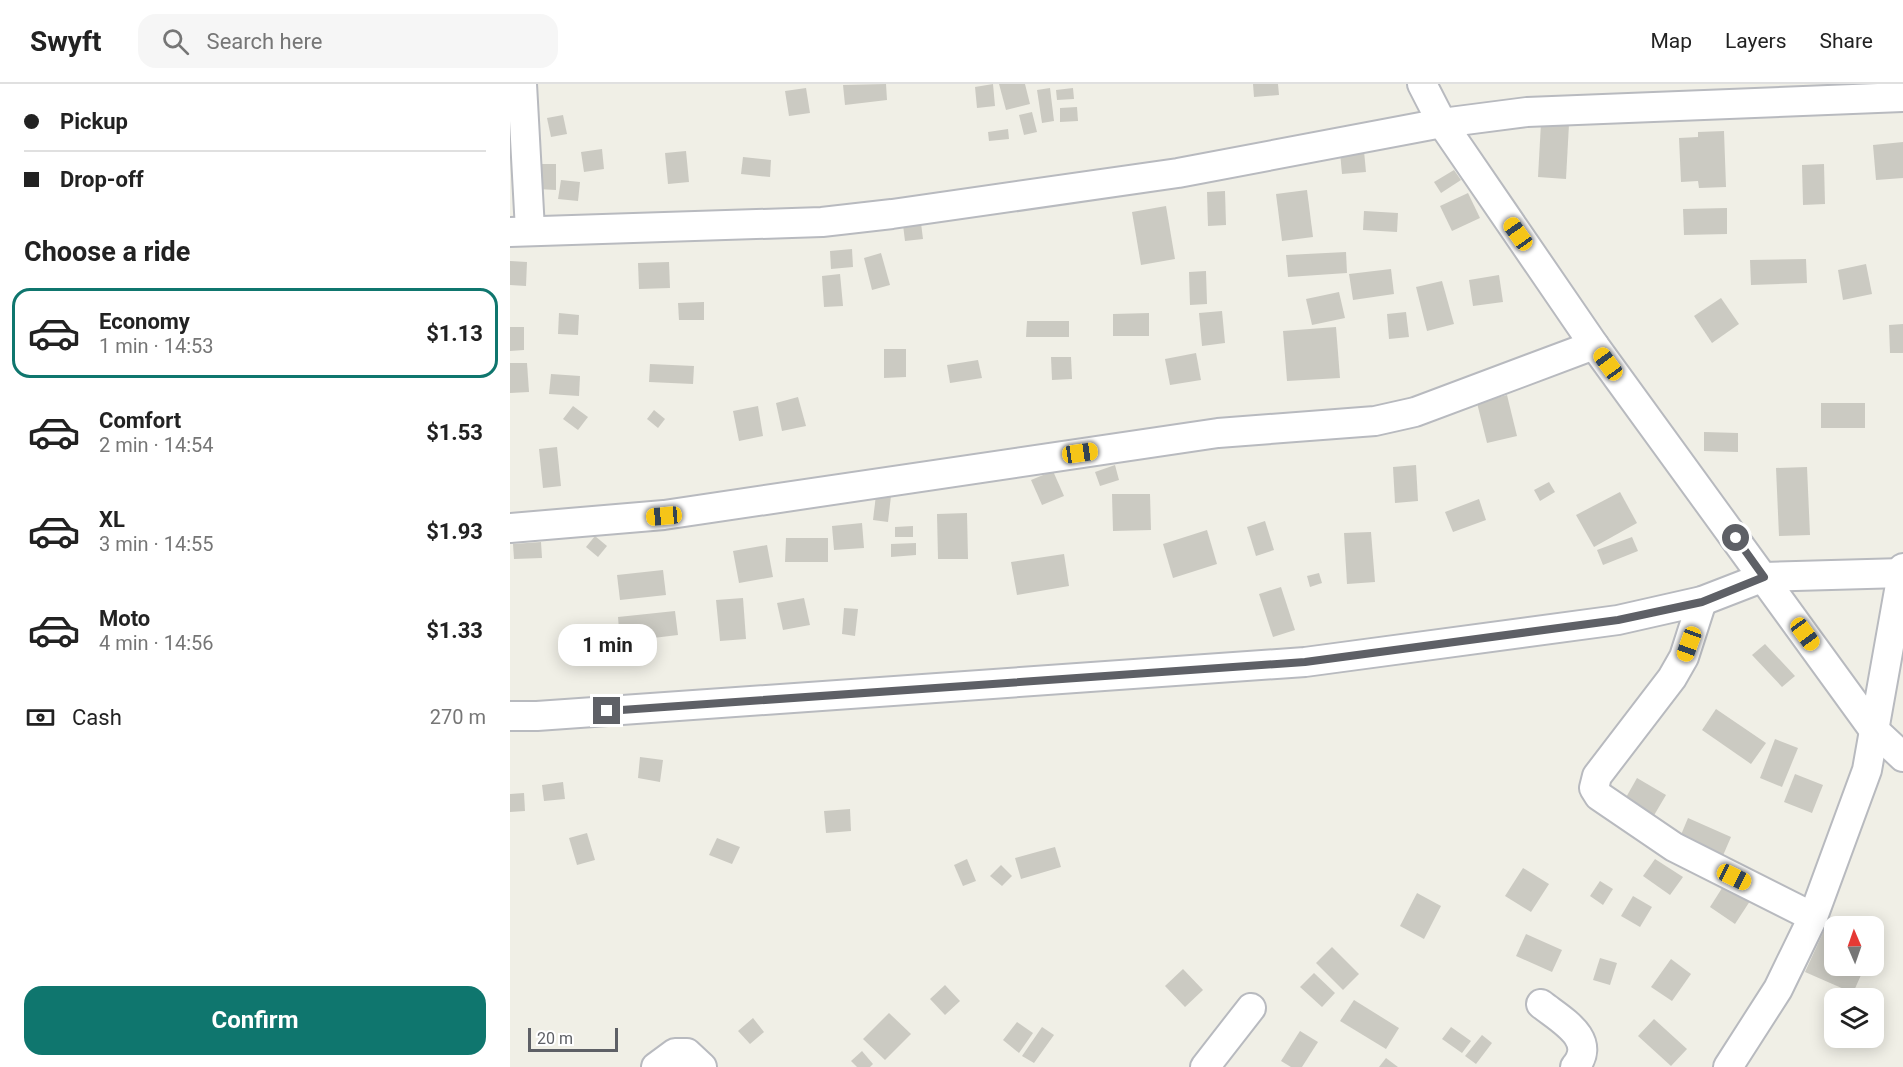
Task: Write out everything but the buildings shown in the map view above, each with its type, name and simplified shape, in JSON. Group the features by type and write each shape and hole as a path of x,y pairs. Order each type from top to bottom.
{"street":[{"path":"522,84 520,231 822,222 892,214 1178,173 1442,123 1548,110 1903,97"},
{"path":"1422,84 1442,123 1594,345 1874,729 1903,757"},
{"path":"510,528 664,516 1218,433 1375,421 1414,412 1594,345"},
{"path":"510,716 537,716 1305,662 1618,620 1702,602 1764,577 1903,572 1867,770 1814,917 1778,988 1728,1067"},
{"path":"1702,602 1684,657 1676,671 1597,776 1594,788 1599,796 1674,848 1814,917"},
{"path":"1541,1004 1576,1032 1583,1045 1581,1059 1575,1067"},
{"path":"1205,1067 1251,1008"},
{"path":"656,1067 675,1053 687,1053 702,1067"}],"route":[{"path":"607,711 1305,662 1618,620 1702,602 1764,577 1736,538"}]}
